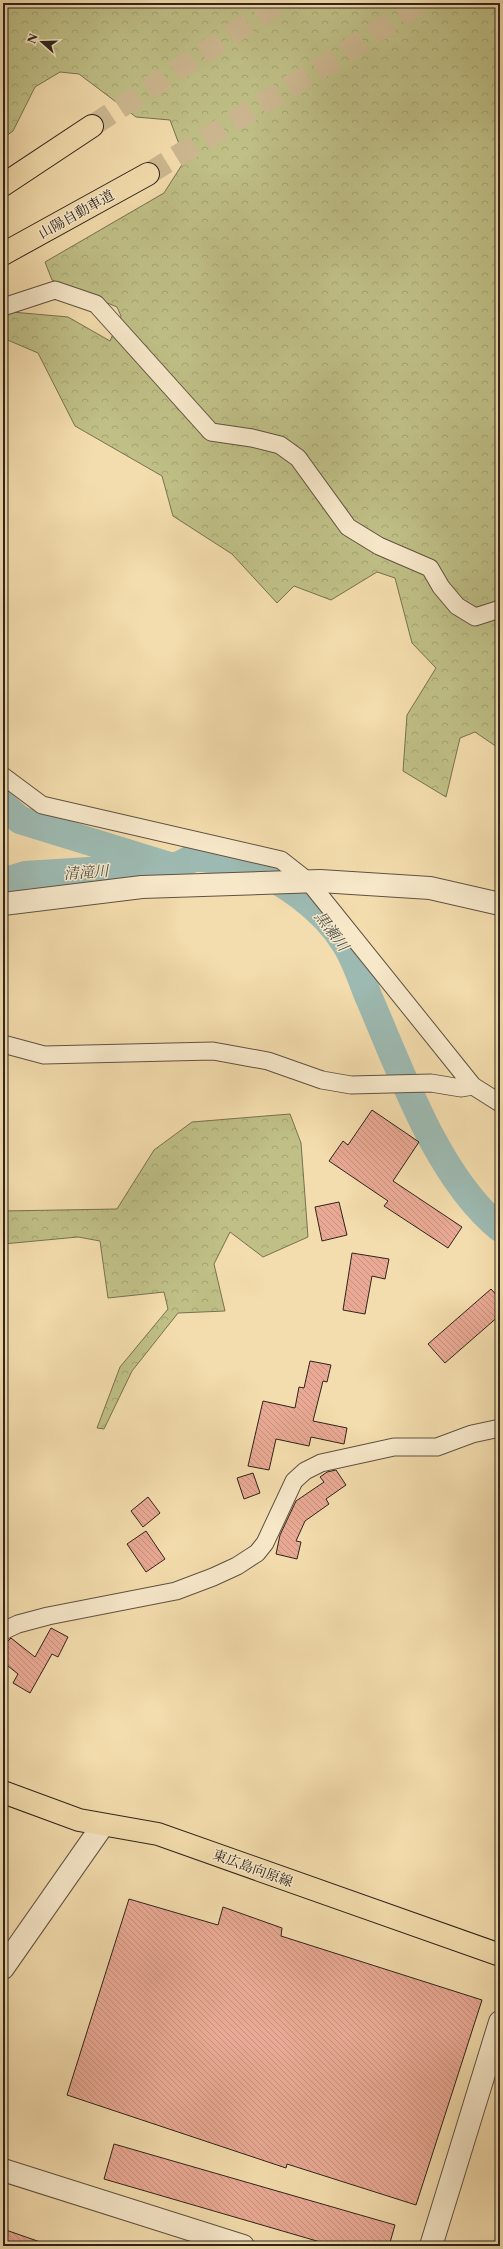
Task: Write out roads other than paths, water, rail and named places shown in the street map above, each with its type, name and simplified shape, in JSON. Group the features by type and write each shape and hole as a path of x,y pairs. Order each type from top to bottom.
{"main road":[{"path":"3,185 92,126"},
{"name":"山陽自動車道","path":"3,254 148,174"},
{"name":"東広島向原線","path":"3,1792 79,1820 158,1834 500,1955"}],"street":[{"path":"3,307 55,290 96,304 211,432 252,438 280,445 298,458 348,527 379,546 430,568 441,587 457,606 475,617 500,609"},
{"path":"3,776 42,805 281,860 308,882 473,1086 500,1103"},
{"path":"3,904 142,887 308,882 387,884 430,888 500,904"},
{"path":"3,1044 44,1055 213,1051 268,1061 322,1080 351,1085 431,1082 461,1088 473,1086"},
{"path":"3,1631 18,1624 48,1616 176,1591 237,1566 257,1553 265,1543 294,1481 305,1472 321,1463 394,1448 437,1447 472,1434 500,1428"},
{"path":"3,1968 103,1825"},
{"path":"431,2246 500,2022"},
{"path":"3,2170 243,2246"}],"waterway":[{"name":"黒瀬川","path":"3,805 20,820 169,866 176,866 194,858 209,859 239,865 254,870 285,885 313,907 337,932 350,951 408,1089 439,1152 457,1181 478,1206 500,1228"},
{"name":"清滝川","path":"3,882 25,875 153,867"}],"tunnel":[{"path":"92,126 279,3"},
{"path":"148,174 325,65 421,3"}]}
